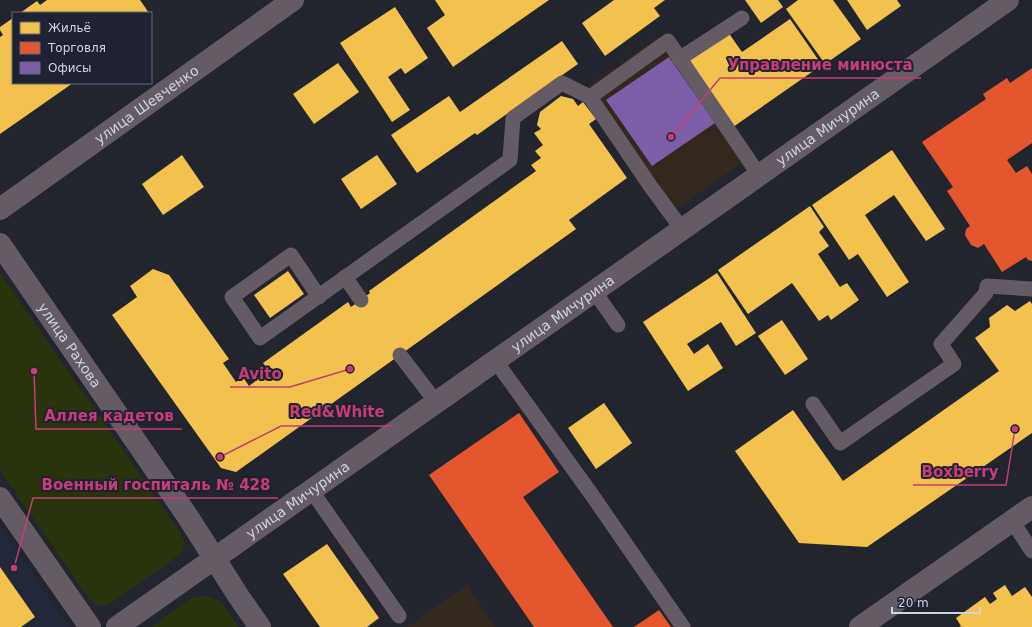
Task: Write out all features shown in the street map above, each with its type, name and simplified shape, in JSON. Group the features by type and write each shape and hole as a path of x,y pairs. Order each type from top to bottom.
{"street":[{"name":"улица Шевченко","path":"0,208 293,0"},
{"name":"улица Мичурина","path":"117,627 1008,0"},
{"name":"улица Рахова","path":"0,244 183,510 260,627"},
{"path":"0,498 90,627"},
{"path":"860,627 1032,506"}],"lane":[{"path":"679,59 742,18"},
{"path":"590,97 668,42 759,175"},
{"path":"319,297 291,255 232,297 260,338 319,297 510,160 513,118 562,83 590,97 651,187 682,229"},
{"path":"345,277 361,300"},
{"path":"813,404 840,443 954,364 941,344 986,293 987,286 1032,289"},
{"path":"594,291 618,325"},
{"path":"400,354 436,402"},
{"path":"495,360 592,495 683,627"},
{"path":"311,490 399,616"},
{"path":"1012,521 1032,551"}],"shaded area":[{"path":"660,36 746,160 672,212 588,86"},
{"path":"0,527 65,622 68,627 0,627"},
{"path":"467,585 495,627 407,627"}],"green space":[{"path":"0,273 181,534 185,543 182,553 109,604 98,605 88,597 0,470"},
{"path":"193,597 210,597 220,603 228,611 238,627 152,627"}],"building: Жильё":[{"path":"47,0 140,0 148,12 21,12 37,1 40,5"},
{"path":"435,0 549,0 453,67 427,28 445,15"},
{"path":"614,0 665,0 654,8 660,16 605,56 582,23"},
{"path":"745,0 778,0 783,7 761,23"},
{"path":"798,0 833,0 861,39 825,64 786,9"},
{"path":"847,0 897,0 901,6 867,30"},
{"path":"395,7 428,58 405,74 401,68 388,77 410,110 392,122 340,43"},
{"path":"12,19 12,84 72,84 0,134 0,37 3,35 0,27"},
{"path":"790,19 822,65 733,127 686,61 728,32 742,52"},
{"path":"562,41 578,64 477,135 475,133 417,173 391,135 449,96 460,112"},
{"path":"338,63 359,92 314,124 293,94"},
{"path":"561,96 573,99 578,106 583,102 596,119 589,124 627,178 569,220 576,229 236,472 221,468 112,315 137,297 130,286 153,269 169,275 229,359 223,363 236,382 243,377 249,386 269,371 263,363 348,302 351,307 361,300 370,293 369,291 536,171 531,165 541,158 535,151 543,145 534,133 541,129 537,125 540,112"},
{"path":"892,150 945,229 926,241 894,195 865,215 909,282 887,297 858,254 849,260 812,205"},
{"path":"182,155 204,187 163,215 142,184"},
{"path":"377,155 397,184 361,209 341,179"},
{"path":"810,206 824,227 819,232 829,246 818,254 840,287 847,283 859,300 831,320 828,315 819,321 792,283 748,314 718,270"},
{"path":"288,271 304,294 270,318 254,295"},
{"path":"717,273 756,333 736,346 721,322 687,344 694,354 708,344 723,368 688,391 643,322"},
{"path":"1030,301 1032,304 1032,433 867,547 799,543 735,451 793,410 843,481 999,371 975,338 990,327 989,318 1007,305 1015,311"},
{"path":"782,320 808,359 785,375 758,336"},
{"path":"604,403 632,443 596,469 568,428"},
{"path":"327,544 379,618 367,627 320,627 283,574"},
{"path":"0,567 35,617 21,627 0,627"},
{"path":"1005,585 1012,596 1025,587 1032,597 1032,627 959,627 961,626 956,618 985,597 990,604 997,599 993,593"}],"building: Торговля":[{"path":"1032,68 1032,143 1007,160 1016,173 1027,166 1032,174 1032,261 1028,260 1026,257 1002,272 984,244 978,248 971,245 965,235 966,229 970,226 947,191 953,187 922,142 986,99 983,94 1007,78 1010,83"},
{"path":"519,413 559,472 523,497 613,627 534,627 429,475"},
{"path":"659,610 671,627 634,627"}],"building: Офисы":[{"path":"669,57 715,123 652,166 606,100"}],"place":[{"name":"Управление минюста","path":"671,137"},
{"name":"Avito","path":"350,369"},
{"name":"Аллея кадетов","path":"34,371"},
{"name":"Boxberry","path":"1015,429"},
{"name":"Red&White","path":"220,457"},
{"name":"Военный госпиталь № 428","path":"14,568"}]}
